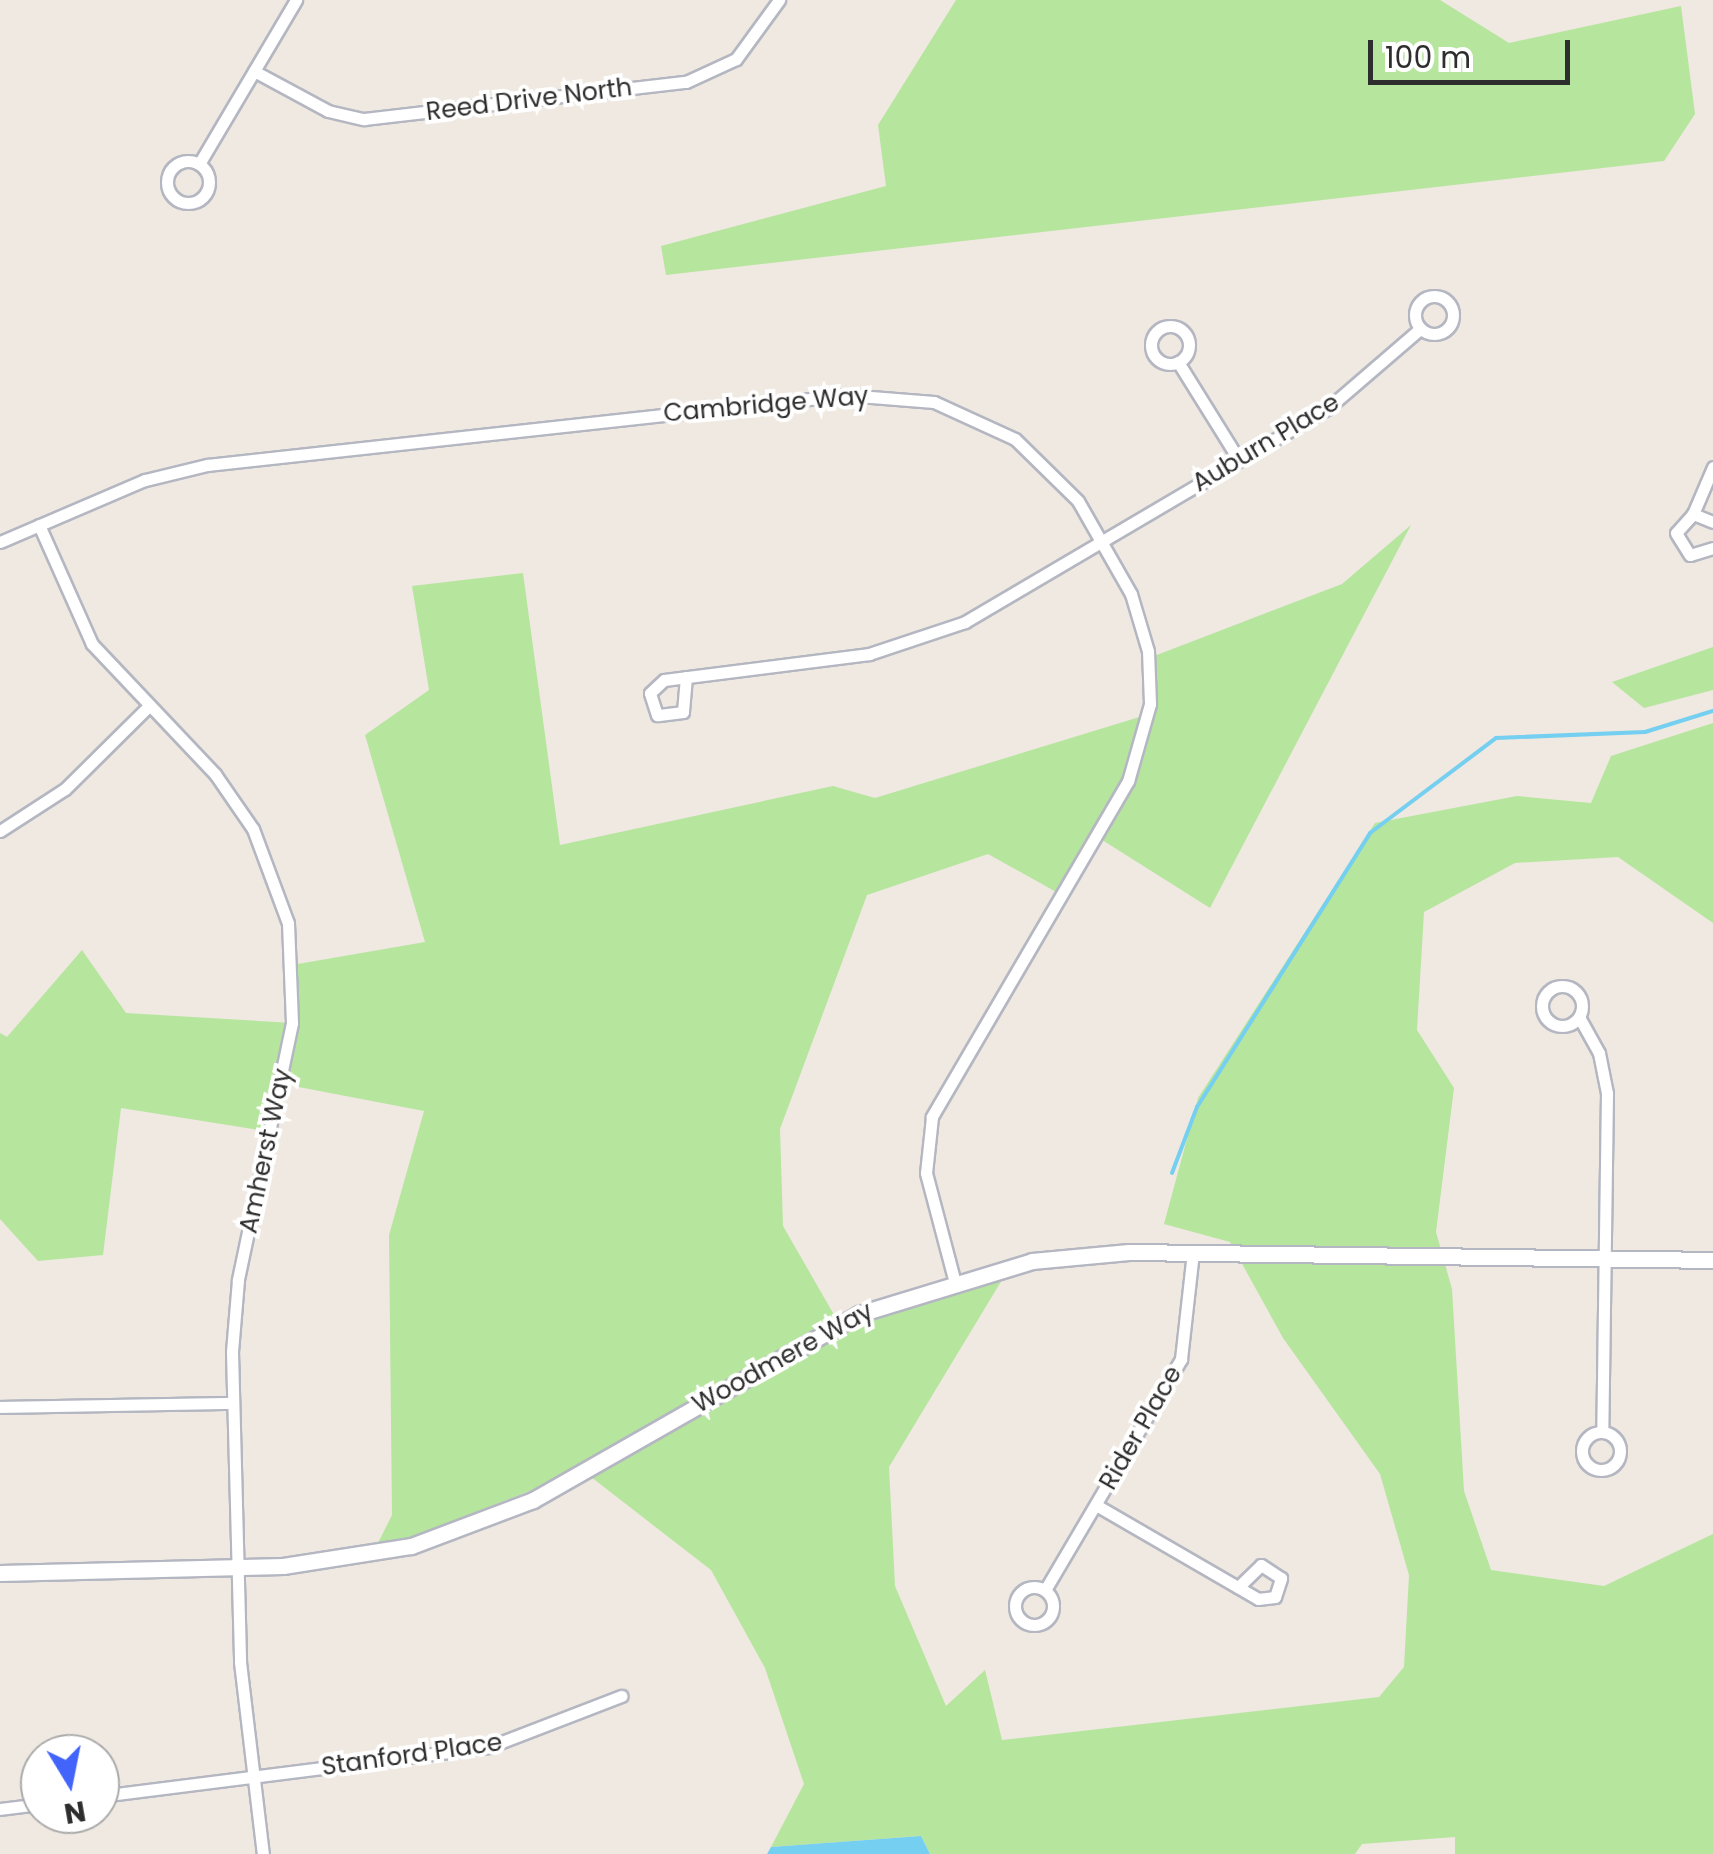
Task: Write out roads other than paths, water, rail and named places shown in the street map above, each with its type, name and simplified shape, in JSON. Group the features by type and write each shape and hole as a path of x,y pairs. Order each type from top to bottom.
{"street":[{"path":"199,164 296,0"},
{"name":"Reed Drive North","path":"254,71 328,111 364,120 686,82 736,59 779,0"},
{"name":"Auburn Place","path":"686,677 902,647 965,622 1328,408 1420,329"},
{"path":"1178,362 1240,460"},
{"name":"Cambridge Way","path":"0,542 145,480 207,464 877,394 964,412 1015,439 1058,476 1102,542 1142,625 1150,678 1146,727 1128,781 932,1117 926,1173 954,1278"},
{"path":"1713,467 1693,514 1677,527 1678,544 1698,556 1713,548"},
{"path":"1693,514 1713,522"},
{"name":"Amherst Way","path":"38,525 92,644 215,774 253,829 280,890 293,956 287,1053 238,1280 233,1403 236,1567 263,1854"},
{"path":"0,831 65,789 148,707"},
{"path":"1579,1018 1599,1053 1607,1093 1602,1432"},
{"name":"Woodmere Way","path":"0,1572 236,1567 369,1556 494,1518 816,1335 954,1278 1076,1256 1194,1252 1713,1260"},
{"name":"Rider Place","path":"1046,1590 1181,1358 1194,1252"},
{"path":"0,1406 233,1403"},
{"path":"1096,1504 1238,1587"},
{"name":"Stanford Place","path":"120,1794 489,1747 620,1696"}],"water":[{"path":"921,1836 930,1854 767,1854 771,1847"}],"waterway":[{"path":"1172,1173 1197,1107 1370,833 1496,738 1645,732 1713,711"}]}
